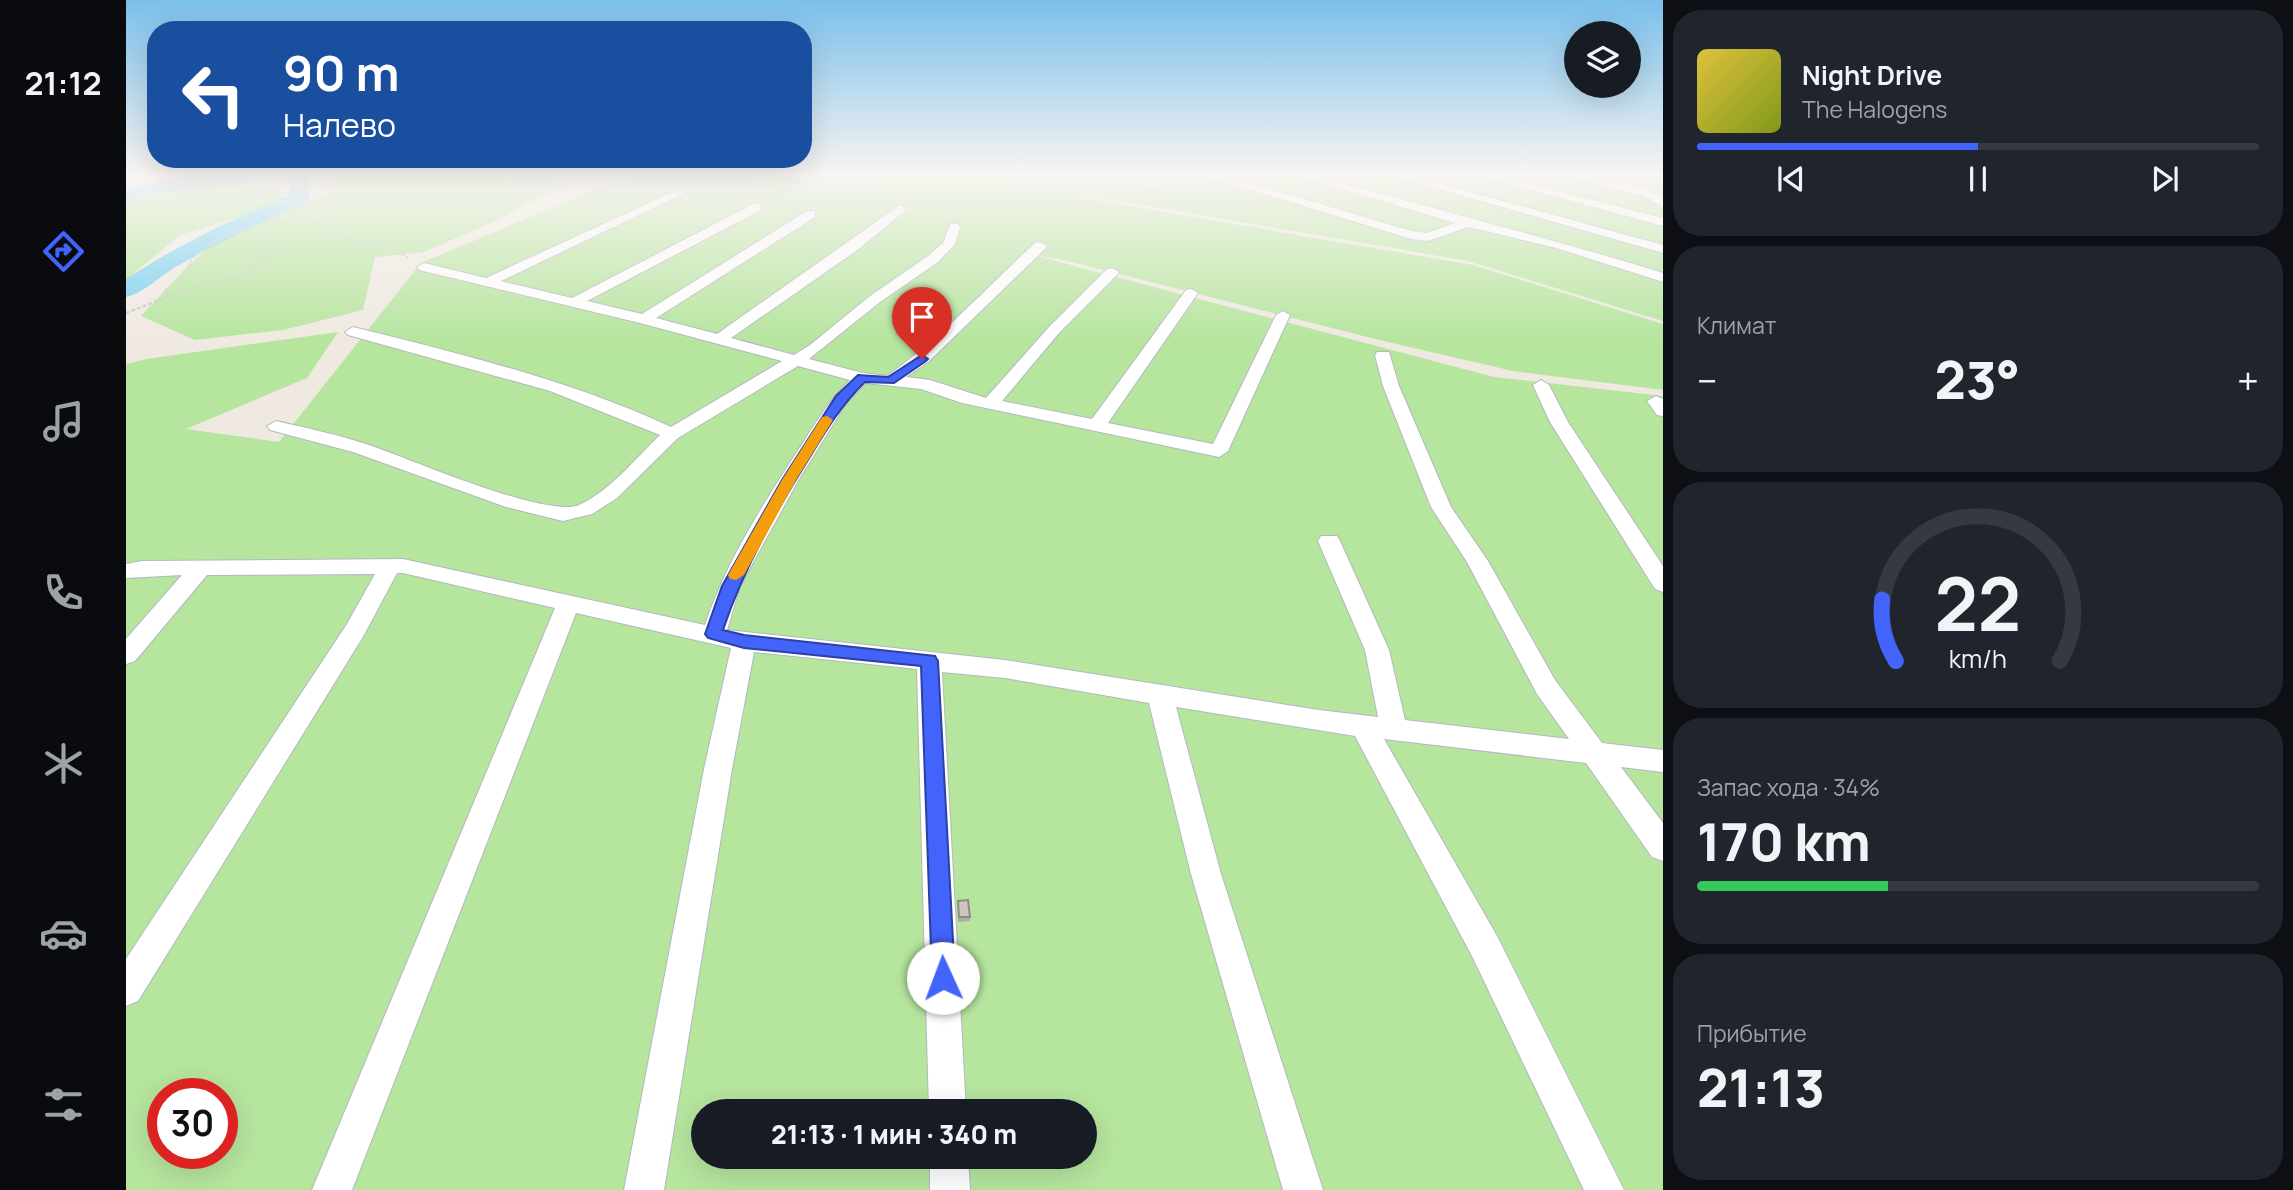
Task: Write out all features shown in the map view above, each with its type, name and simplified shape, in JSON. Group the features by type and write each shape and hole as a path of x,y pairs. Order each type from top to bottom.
{"street":[{"path":"488,282 598,231"},
{"path":"575,302 712,231"},
{"path":"644,319 785,231"},
{"path":"718,340 873,231"},
{"path":"276,426 360,448 513,503 563,515 585,510 610,494 672,434 816,348 875,299 933,260 949,244 953,231"},
{"path":"1396,231 1428,237 1446,231"},
{"path":"1499,231 1560,245 1663,278"},
{"path":"1595,231 1663,249"},
{"path":"1560,245 1579,239 1663,234"},
{"path":"890,381 922,359 1040,246"},
{"path":"424,267 644,319 862,378 924,384 962,398 1219,451 1283,315"},
{"path":"990,404 1054,330 1112,272"},
{"path":"1096,427 1191,293"},
{"path":"353,332 492,368 637,416 672,434"},
{"path":"1384,355 1391,386 1441,507 1477,561 1546,687 1663,847"},
{"path":"714,634 729,586 789,480 840,399 862,378"},
{"path":"1541,385 1559,422 1663,584"},
{"path":"1329,541 1377,650 1378,728 1604,1190"},
{"path":"126,989 356,629 390,566"},
{"path":"126,571 142,568 403,566 744,642 1006,669 1378,728 1663,761"},
{"path":"126,655 201,568"},
{"path":"331,1190 569,602"},
{"path":"644,1190 718,769 744,642"},
{"path":"929,661 947,1099"},
{"path":"1160,694 1206,874 1303,1190"},
{"path":"949,1169 950,1190"}],"path":[{"path":"168,295 164,292 182,279 190,261 221,238 247,231"},
{"path":"126,313 168,295 234,278 271,258 275,243 260,231"},
{"path":"323,231 385,244 424,267"}],"green space":[{"path":"126,231 195,231 180,235 126,280"},
{"path":"235,231 473,231 424,252 375,257 363,310 283,330 195,340 141,316 183,271 221,236"},
{"path":"498,231 1272,231 1473,265 1663,324 1663,390 1513,371 1064,260 1033,255 1494,377 1663,396 1663,1190 126,1190 126,364 338,332 307,378 186,429 279,442 421,263"},
{"path":"1291,231 1663,231 1663,321 1468,261"}],"building":[{"path":"968,900 970,917 959,917 958,901"}],"waterway":[{"path":"126,290 166,263 228,231"}],"slow traffic":[{"path":"736,575 789,480 827,420"}],"route":[{"path":"922,359 890,381 862,378 840,399 789,480 729,586 714,634 744,642 929,661 943,978"}]}
